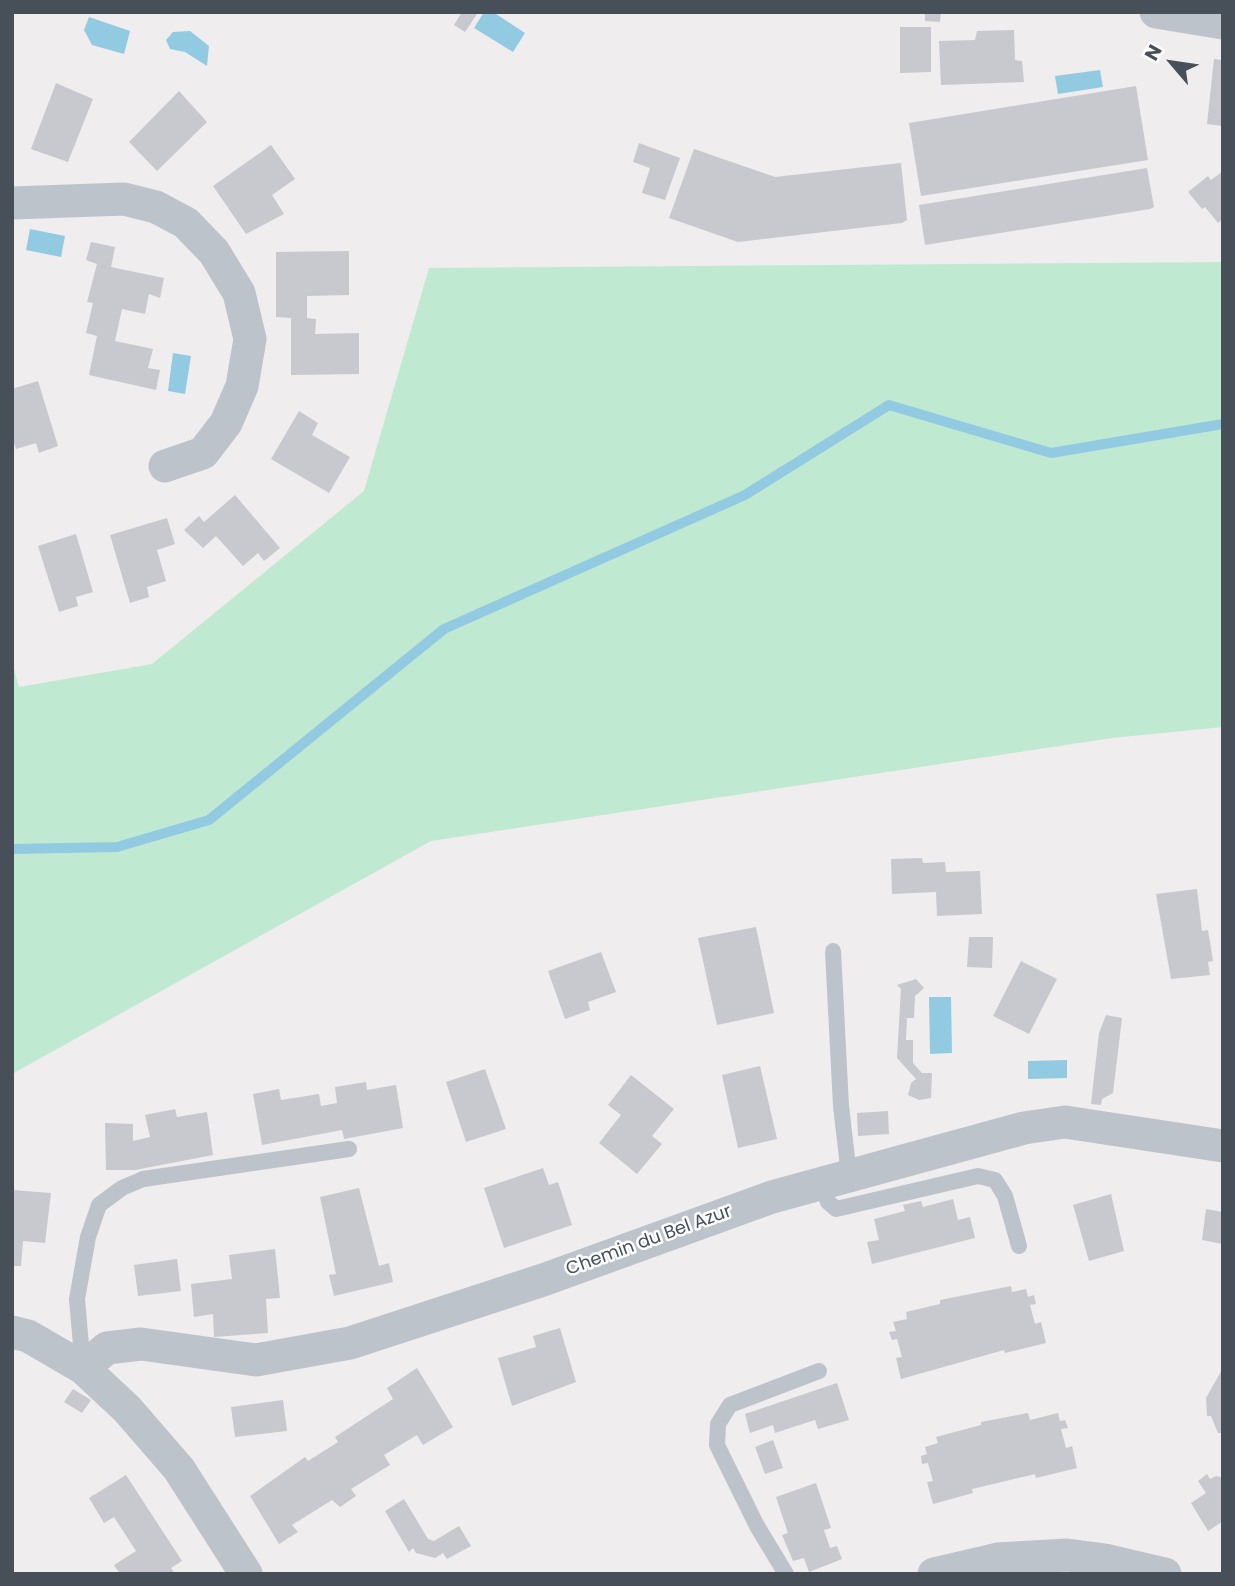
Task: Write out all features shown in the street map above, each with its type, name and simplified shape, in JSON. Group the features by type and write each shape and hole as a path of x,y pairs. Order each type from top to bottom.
{"street":[{"path":"1156,12 1223,23"},
{"path":"12,203 124,199 156,207 186,223 214,252 239,293 250,339 242,386 226,423 203,453 165,466"},
{"name":"Chemin du Bel Azur","path":"83,1368 107,1348 141,1344 256,1360 350,1343 835,1179 968,1141 1065,1122 1223,1146"},
{"path":"12,1332 29,1336 83,1368 127,1409 179,1469 246,1574"},
{"path":"934,1574 998,1559 1067,1555 1105,1560 1165,1574"}],"lane":[{"path":"832,951 841,1106 835,1179 828,1202 836,1209 978,1176 995,1180 1005,1196 1018,1246"},
{"path":"83,1368 78,1299 88,1237 99,1205 122,1188 143,1179 349,1149"},
{"path":"786,1574 757,1526 717,1445 718,1424 730,1405 819,1371"}],"green space":[{"path":"1223,262 1223,727 1112,738 431,841 12,1074 12,662 19,687 152,664 364,491 429,268"}],"water":[{"path":"484,12 493,12 525,33 513,52 474,28"},
{"path":"89,17 130,31 124,54 92,45 84,30"},
{"path":"190,31 209,46 207,66 185,52 170,49 166,40 173,32"},
{"path":"1100,70 1103,87 1058,94 1055,76"},
{"path":"30,229 65,236 61,257 26,250"},
{"path":"173,353 191,356 185,394 168,391"},
{"path":"929,997 951,997 952,1053 930,1054"},
{"path":"1067,1060 1067,1078 1028,1079 1028,1061"}],"building":[{"path":"462,12 477,14 465,32 454,25"},
{"path":"925,12 941,12 940,22 925,21"},
{"path":"900,27 931,27 931,72 900,73"},
{"path":"1014,30 1015,60 1022,61 1024,82 941,85 939,41 975,40 977,31"},
{"path":"1214,59 1223,60 1223,126 1207,124"},
{"path":"56,83 93,99 68,162 31,149"},
{"path":"1136,86 1148,160 921,196 909,123"},
{"path":"179,91 207,122 157,171 129,142"},
{"path":"639,143 680,158 665,200 642,193 650,168 633,162"},
{"path":"271,145 295,179 272,195 284,214 246,234 213,186"},
{"path":"694,149 775,177 901,163 907,220 902,223 738,242 669,218"},
{"path":"1147,168 1154,207 1150,209 925,245 919,205"},
{"path":"1223,171 1223,219 1218,223 1188,192 1208,176 1211,180"},
{"path":"91,242 115,247 111,267 164,278 160,298 149,294 145,314 122,309 115,341 153,349 148,368 160,370 156,390 89,375 97,336 86,333 93,303 87,302 97,264 86,260"},
{"path":"349,251 349,295 307,296 307,318 316,319 315,334 359,333 359,374 291,375 291,318 276,317 276,252"},
{"path":"38,381 58,446 39,453 36,443 16,449 12,436 12,389"},
{"path":"299,411 318,423 312,435 350,457 329,493 271,459"},
{"path":"235,495 280,548 264,561 258,553 243,566 216,536 203,548 184,530 199,516 204,522"},
{"path":"167,518 175,544 157,550 166,581 147,587 149,597 130,603 110,535"},
{"path":"76,534 93,592 76,597 78,606 59,612 38,546"},
{"path":"922,858 923,863 945,862 946,872 980,871 982,914 937,916 936,892 892,894 891,859"},
{"path":"1197,889 1202,931 1208,930 1213,961 1208,962 1210,975 1171,979 1156,894"},
{"path":"756,927 774,1013 717,1025 698,938"},
{"path":"969,937 993,937 992,968 967,967"},
{"path":"601,952 616,992 588,1002 590,1010 565,1019 548,971"},
{"path":"1021,961 1057,979 1029,1034 993,1016"},
{"path":"916,979 924,988 915,996 914,1018 907,1018 906,1040 913,1040 913,1063 922,1073 932,1073 931,1098 919,1100 908,1095 911,1083 916,1079 897,1058 901,989 897,985"},
{"path":"1106,1015 1122,1018 1113,1093 1102,1099 1101,1105 1091,1104 1099,1033"},
{"path":"760,1066 777,1139 738,1148 722,1075"},
{"path":"485,1069 506,1129 466,1142 446,1082"},
{"path":"631,1075 674,1109 652,1136 662,1144 637,1174 599,1143 621,1115 608,1105"},
{"path":"366,1082 367,1090 396,1085 403,1128 344,1139 342,1130 262,1145 253,1094 279,1089 281,1100 319,1094 321,1106 337,1103 335,1087"},
{"path":"175,1109 177,1117 207,1112 213,1155 135,1170 106,1170 105,1123 133,1124 133,1141 150,1137 145,1115"},
{"path":"888,1111 889,1134 858,1136 857,1113"},
{"path":"543,1168 549,1185 558,1182 572,1225 504,1248 484,1188"},
{"path":"359,1188 379,1266 389,1263 393,1282 334,1296 329,1275 336,1274 320,1197"},
{"path":"12,1190 51,1193 45,1243 23,1241 21,1266 12,1266"},
{"path":"1111,1194 1124,1251 1089,1261 1073,1205"},
{"path":"953,1199 958,1220 970,1217 975,1238 872,1264 867,1242 879,1240 874,1219 905,1211 903,1205 921,1201 923,1207"},
{"path":"1206,1209 1223,1212 1223,1244 1202,1240"},
{"path":"275,1249 280,1298 266,1299 268,1333 214,1337 213,1314 194,1317 191,1284 232,1279 229,1255"},
{"path":"177,1259 181,1291 138,1296 134,1265"},
{"path":"1011,1286 1012,1292 1026,1289 1028,1297 1034,1295 1036,1304 1030,1305 1035,1324 1041,1322 1046,1343 1005,1353 1004,1350 901,1379 896,1358 902,1357 897,1339 892,1340 889,1332 896,1331 893,1322 907,1319 906,1312 940,1304 940,1300"},
{"path":"560,1328 576,1382 512,1406 498,1358 536,1347 533,1336"},
{"path":"417,1368 453,1427 423,1445 417,1435 384,1455 390,1465 351,1489 356,1496 340,1507 332,1500 292,1525 298,1532 279,1544 250,1496 305,1457 308,1461 338,1442 335,1437 393,1399 387,1388"},
{"path":"1223,1368 1223,1433 1218,1433 1211,1416 1207,1416 1206,1398"},
{"path":"837,1383 849,1420 818,1429 815,1420 775,1433 773,1425 750,1433 745,1414"},
{"path":"73,1389 91,1400 82,1413 64,1402"},
{"path":"283,1400 287,1431 235,1437 231,1407"},
{"path":"1028,1413 1030,1420 1058,1413 1060,1421 1065,1420 1068,1428 1061,1429 1066,1448 1072,1446 1077,1468 1036,1478 1035,1474 972,1489 973,1493 933,1504 927,1482 933,1481 928,1463 922,1464 921,1456 927,1454 925,1447 938,1443 936,1437 981,1425 981,1422"},
{"path":"773,1440 783,1468 765,1474 755,1447"},
{"path":"1207,1474 1210,1479 1216,1476 1223,1478 1223,1521 1208,1531 1191,1503 1206,1493 1198,1481"},
{"path":"126,1475 182,1561 171,1568 175,1574 120,1574 114,1565 136,1551 114,1517 104,1523 89,1498"},
{"path":"816,1483 831,1528 824,1530 830,1548 837,1546 842,1559 809,1572 804,1558 793,1561 782,1535 788,1533 776,1497"},
{"path":"404,1499 428,1539 434,1541 459,1526 471,1546 447,1559 443,1553 435,1558 416,1553 413,1548 409,1552 385,1511"}],"waterway":[{"path":"12,849 117,847 209,820 444,629 745,495 889,405 1051,453 1223,424"}]}
